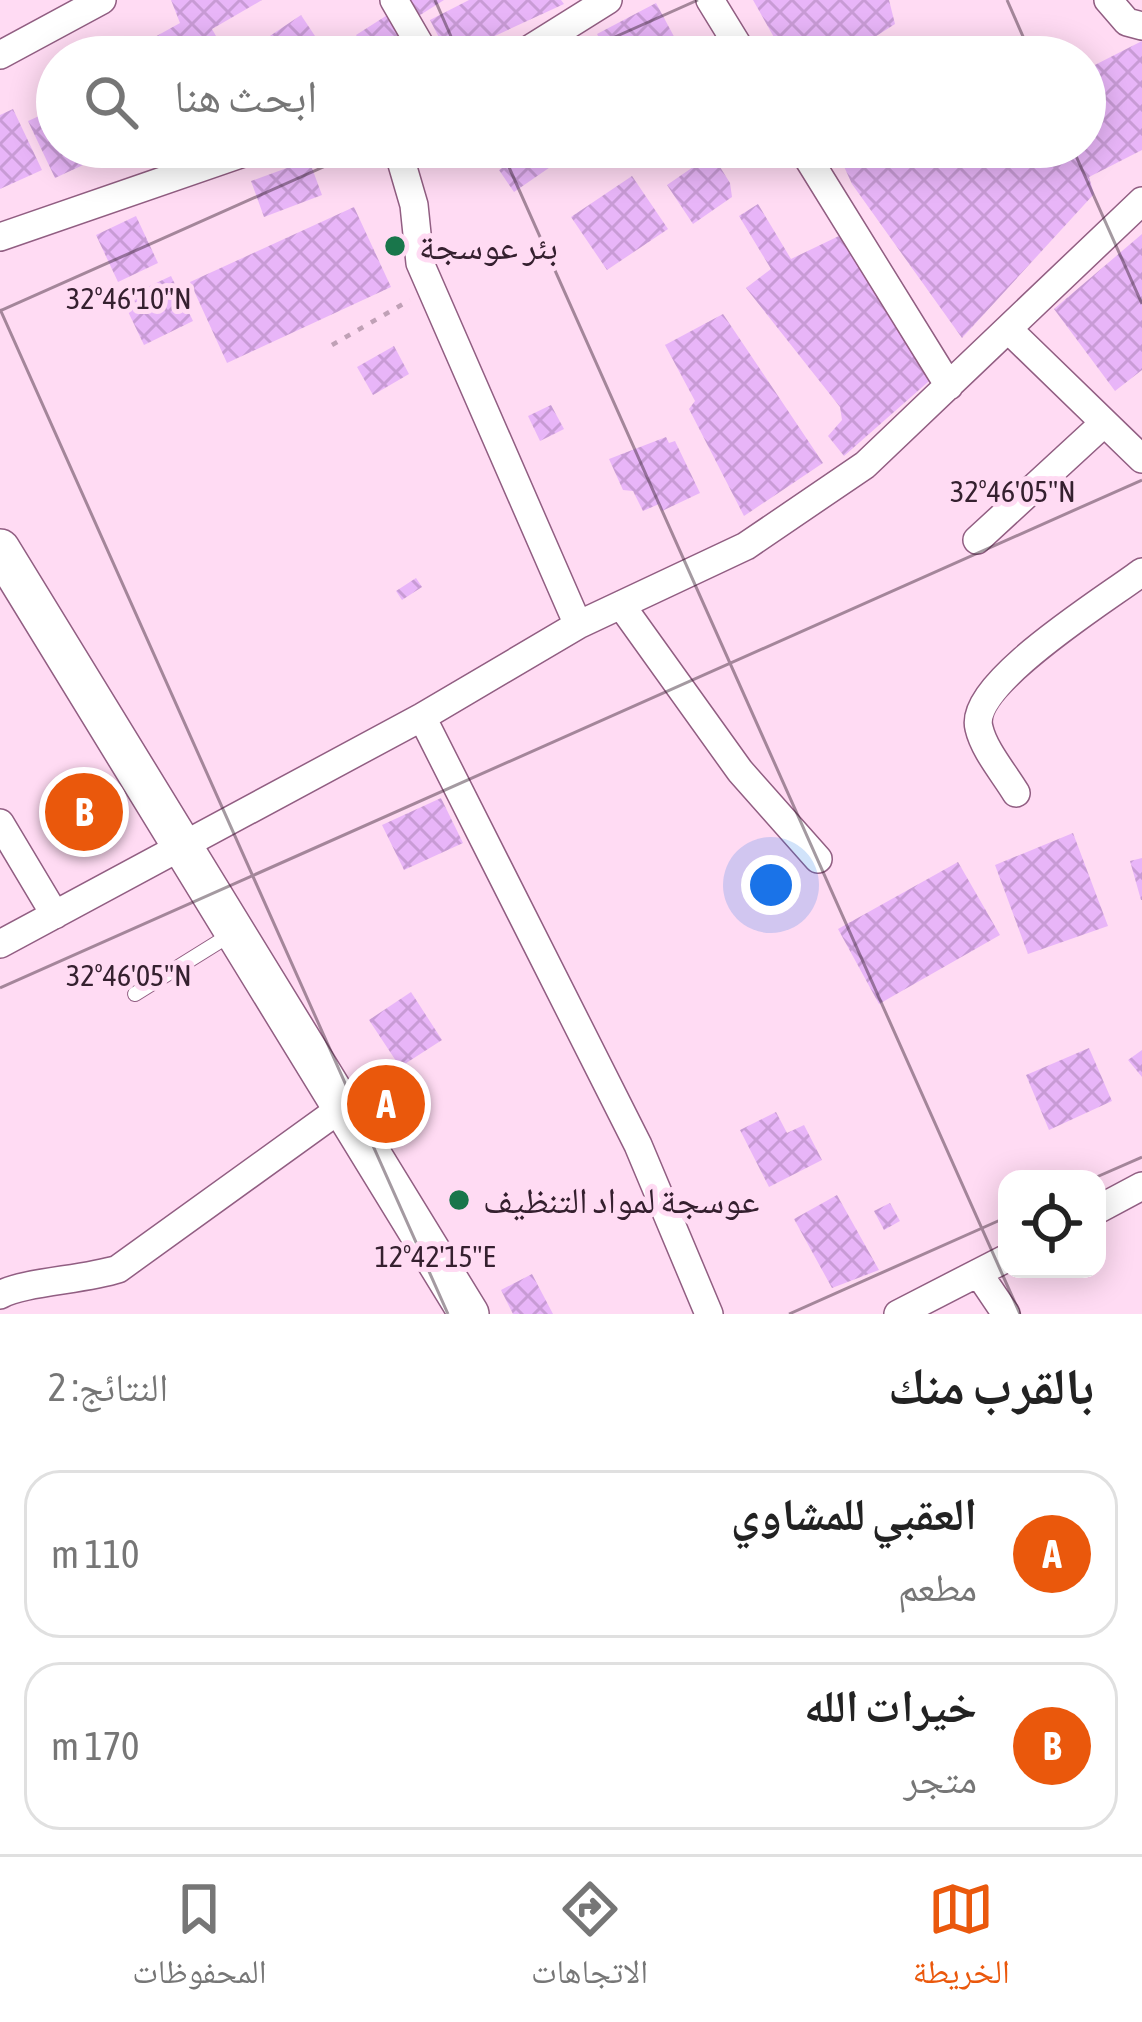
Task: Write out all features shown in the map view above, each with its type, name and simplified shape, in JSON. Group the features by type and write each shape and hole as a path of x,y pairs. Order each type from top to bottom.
{"street":[{"path":"0,55 102,0"},
{"path":"394,0 415,36"},
{"path":"550,36 606,0"},
{"path":"710,0 732,36"},
{"path":"1108,0 1127,22 1142,26"},
{"path":"0,237 200,168"},
{"path":"403,168 414,205 417,254 578,625"},
{"path":"814,168 949,386"},
{"path":"0,944 422,717 578,625 746,546 865,465 1142,201"},
{"path":"1010,331 1142,459"},
{"path":"977,540 1103,424"},
{"path":"0,549 470,1314"},
{"path":"1016,793 979,728 982,701 1005,674 1142,572"},
{"path":"621,605 740,771 818,859"},
{"path":"422,717 638,1145 709,1314"},
{"path":"0,823 56,915"},
{"path":"0,1295 20,1286 76,1282 118,1269 344,1106"},
{"path":"1106,1205 1142,1186"},
{"path":"898,1314 998,1263"},
{"path":"979,1274 1006,1314"}],"lane":[{"path":"135,994 233,933"}],"path":[{"path":"332,345 432,290"}],"building":[{"path":"171,0 262,0 212,29 216,36 157,36 180,23"},
{"path":"407,0 444,0 417,17"},
{"path":"469,0 561,0 564,4 495,36 438,36 430,20"},
{"path":"753,0 889,0 895,24 876,36 773,36"},
{"path":"656,3 674,36 598,36"},
{"path":"389,14 403,36 357,36"},
{"path":"301,15 315,36 270,36"},
{"path":"1142,41 1142,150 1089,177 1094,194 962,338 845,168 1106,168 1106,59"},
{"path":"13,109 36,157 36,168 42,170 0,189 0,115"},
{"path":"50,168 77,168 55,178"},
{"path":"287,168 312,168 322,195 264,217 251,181"},
{"path":"502,168 549,168 514,192"},
{"path":"692,168 721,168 732,197 693,224 667,185"},
{"path":"632,176 668,229 607,270 571,217"},
{"path":"758,204 791,259 841,235 936,375 844,456 828,436 842,420 840,407 746,288 771,269 739,216"},
{"path":"354,207 391,287 227,363 190,282"},
{"path":"136,216 158,263 118,282 96,235"},
{"path":"1142,234 1142,370 1115,391 1054,309"},
{"path":"171,276 193,321 144,345 122,299"},
{"path":"723,314 823,463 744,516 689,409 695,401 665,345"},
{"path":"394,346 409,374 373,395 357,367"},
{"path":"551,405 564,429 540,441 528,416"},
{"path":"666,437 669,443 675,441 700,493 662,511 659,504 643,511 633,491 623,490 609,459"},
{"path":"416,578 422,587 402,600 396,591"},
{"path":"441,798 463,843 404,870 382,825"},
{"path":"1073,833 1108,926 1028,954 995,865"},
{"path":"1142,858 1142,900 1141,900 1130,861"},
{"path":"958,862 1000,935 879,1004 838,929"},
{"path":"411,992 442,1040 400,1067 369,1020"},
{"path":"1089,1048 1112,1101 1049,1130 1026,1075"},
{"path":"1142,1050 1142,1077 1128,1060"},
{"path":"776,1112 787,1133 804,1125 822,1160 769,1187 740,1130"},
{"path":"837,1195 879,1270 832,1288 794,1219"},
{"path":"890,1203 900,1221 884,1230 874,1211"},
{"path":"532,1274 553,1314 513,1314 501,1290"}],"place":[{"name":"بئر عوسجة","path":"395,246"},
{"name":"خيرات الله","path":"84,812"},
{"name":"العقبي للمشاوي","path":"386,1104"},
{"name":"عوسجة لمواد التنظيف","path":"459,1200"}]}
